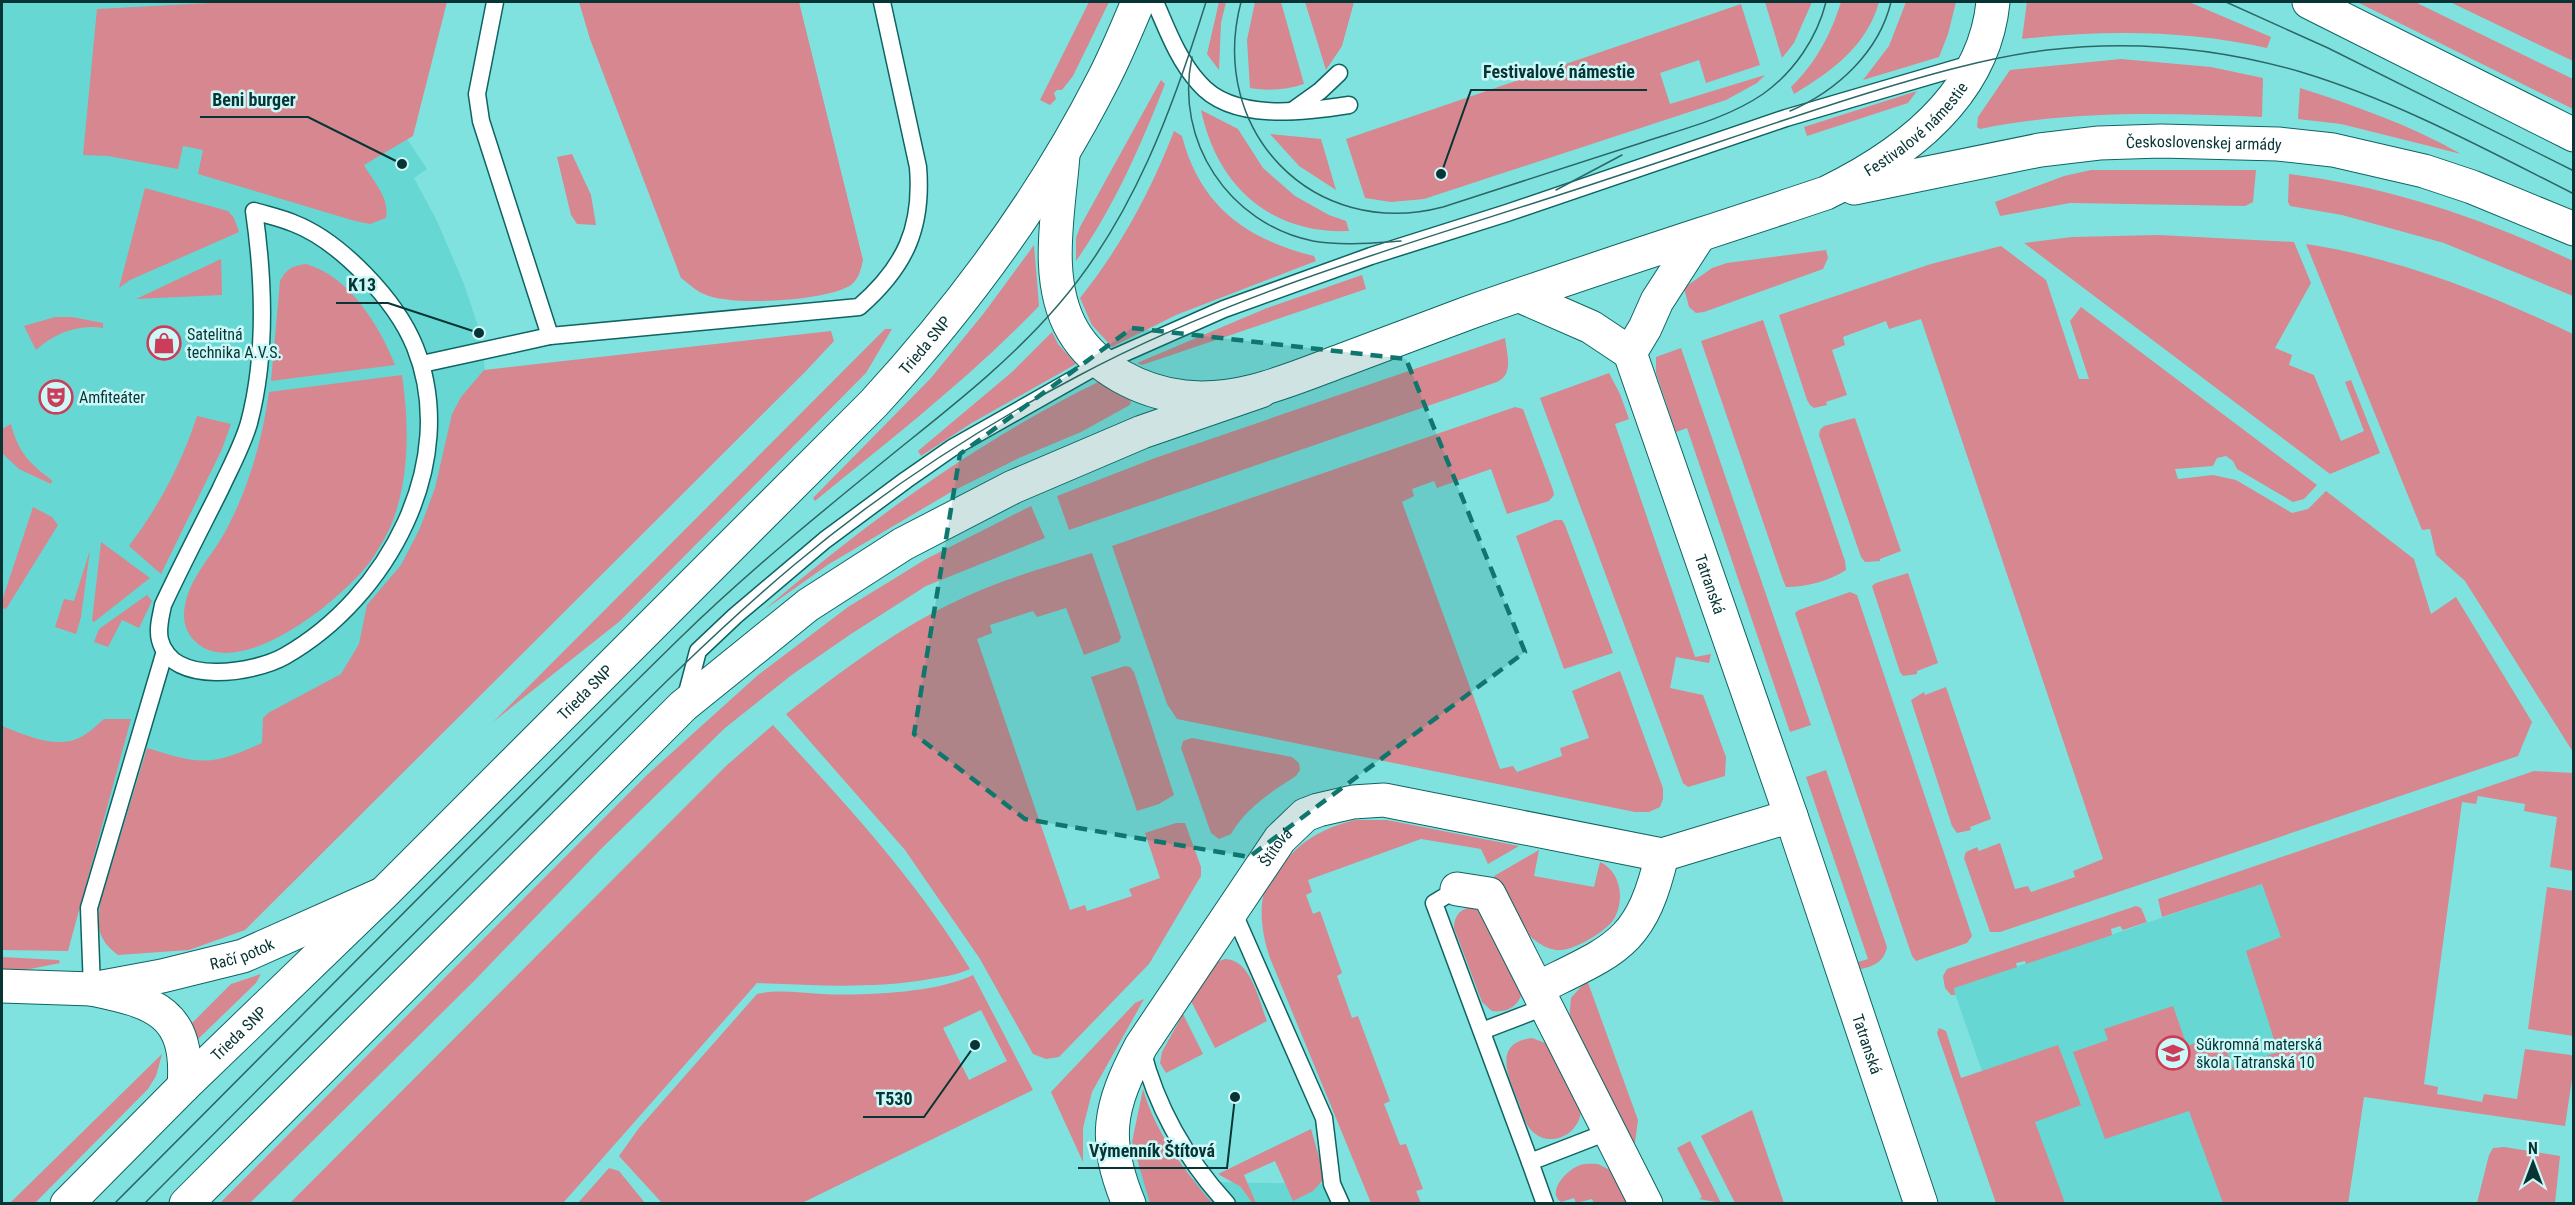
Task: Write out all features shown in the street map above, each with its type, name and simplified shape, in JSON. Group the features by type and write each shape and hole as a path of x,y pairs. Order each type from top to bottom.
{"street":[{"name":"Festivalové námestie","path":"1138,2 1103,80 1064,150 1055,264 1057,285 1072,331 1102,363 1134,383 1155,391 1185,397 1261,391 1520,296 1826,193 1885,160 1923,131 1954,97 1986,38 1993,2"},
{"path":"2309,2 2574,135"},
{"name":"Československej armády","path":"1826,193 2040,150 2099,143 2150,141 2246,143 2333,150 2424,171 2482,191 2574,229"},
{"name":"Trieda SNP","path":"67,1203 184,1086 384,893 874,403 924,349 973,286 1023,216 1064,150"},
{"path":"1520,296 1591,327 1630,353 1662,292 1699,236"},
{"name":"Tatranská","path":"1630,353 1791,816 1921,1203"},
{"path":"186,1203 683,706 808,604 903,544 1013,487 1120,441 1261,391"},
{"name":"Štítová","path":"1129,1203 1114,1162 1111,1144 1112,1120 1118,1095 1141,1046 1232,908 1280,839 1305,815 1353,801 1384,800 1662,855"},
{"path":"1543,997 1587,964 1626,939 1639,922 1654,890 1662,855 1791,816"},
{"path":"1457,889 1489,894 1646,1203"},
{"name":"Račí potok","path":"92,989 173,974 243,956 384,893"},
{"name":"Račí potok","path":"2,986 92,989 150,1004 164,1014 175,1031 184,1054 184,1086"}],"lane":[{"path":"495,2 477,94 478,107 487,143 550,336"},
{"path":"422,364 550,336 859,307 879,290 903,257 918,213 920,190 918,167 882,2"},
{"path":"1155,2 1176,49 1198,83 1224,100 1251,109 1291,112 1348,105"},
{"path":"683,706 698,651 792,567 857,515 943,454 1014,411 1102,363 1224,309 1371,256 1507,213 1786,118 1934,72 1975,62"},
{"path":"1291,112 1320,91 1339,72"},
{"path":"254,211 294,223 349,259 396,312 411,336 422,364 428,394 429,429 422,477 403,528 378,573 326,626 283,657 243,669 204,671 188,669 175,662 160,641 159,624 163,604 238,453 248,424 259,361 262,305 260,257 254,211"},
{"path":"92,989 89,908 165,651"},
{"path":"1457,889 1434,903 1545,1203"},
{"path":"1232,908 1323,1118 1332,1184 1341,1203"},
{"path":"1482,1031 1543,997"},
{"path":"1141,1046 1149,1077 1171,1129 1207,1182 1227,1203"},
{"path":"1530,1162 1610,1131"}],"highlighted area":[{"path":"1132,328 1406,359 1525,652 1249,857 1025,819 914,734 960,454"}],"shaded area":[{"path":"2,2 233,2 407,139 427,169 414,178 437,221 464,284 483,349 487,397 485,488 167,929 68,901 2,815"},
{"path":"229,2 447,2 413,136 364,165 386,204 386,218 370,224 355,221 198,174 203,150 183,146 178,169 108,156 83,155 97,9"},
{"path":"579,2 799,2 863,260 854,283 839,291 822,295 756,301 717,298 701,293 681,278 590,39"},
{"path":"1089,2 1109,2 1073,76 1062,90 1054,93 1056,99 1050,105 1040,100"},
{"path":"1219,2 1226,2 1221,23 1219,70 1207,54"},
{"path":"1255,2 1281,2 1304,84 1291,88 1250,88 1247,40"},
{"path":"1305,2 1354,2 1342,46 1326,70"},
{"path":"1765,2 1812,2 1794,43 1782,58"},
{"path":"1841,2 1879,2 1866,32 1857,45 1834,67 1794,94 1791,87 1822,48"},
{"path":"1906,2 1956,2 1948,34 1939,57 1863,80 1889,46"},
{"path":"2027,2 2189,2 2271,37 2267,48 2206,38 2145,33 2084,34 2022,39"},
{"path":"2357,2 2415,2 2573,79 2573,109"},
{"path":"2450,2 2573,2 2573,61"},
{"path":"1741,4 1760,65 1706,83 1699,60 1660,73 1670,104 1765,75 1757,83 1726,100 1424,199 1391,202 1365,198 1346,139"},
{"path":"2121,59 2211,67 2263,78 2262,117 2121,114 2050,119 1980,129 1977,127 1978,117 2010,70"},
{"path":"1161,80 1165,84 1126,175 1103,219 1076,261 1076,238 1080,227"},
{"path":"2300,88 2382,117 2461,154 2341,124 2298,119"},
{"path":"1917,91 1908,103 1807,136 1804,127"},
{"path":"1201,110 1238,129 1263,168 1295,196 1329,215 1346,221 1349,231 1321,230 1295,224 1272,214 1251,200 1234,182 1220,161 1209,137"},
{"path":"1174,131 1182,136 1190,161 1201,182 1229,216 1267,240 1314,256 1316,261 1176,315 1112,347 1092,325 1080,298 1095,279 1133,218"},
{"path":"1270,134 1321,139 1336,190 1299,166"},
{"path":"572,154 591,195 596,225 577,224 571,215 557,157"},
{"path":"2091,170 2256,170 2253,202 2245,206 2070,203 2000,216 1995,202 2064,176"},
{"path":"2289,174 2326,179 2435,206 2540,246 2573,261 2573,296 2444,243 2342,215 2290,206 2288,202"},
{"path":"145,188 228,211 234,218 239,232 130,280 119,288"},
{"path":"2159,235 2294,242 2311,283 2275,348 2292,355 2289,365 2314,375 2341,441 2364,431 2345,382 2351,380 2380,453 2330,474 2024,243 2072,237"},
{"path":"2306,244 2375,258 2443,279 2573,334 2573,752 2465,581 2436,555 2430,529 2422,530"},
{"path":"1034,245 1039,306 958,383 815,501 813,498 931,378 984,313"},
{"path":"2001,246 2046,280 2079,379 2089,379 2070,321 2081,307 2317,485 2304,499 2293,502 2237,469 2233,461 2226,456 2217,458 2213,466 2175,469 2178,479 2213,475 2236,480 2292,513 2308,509 2326,491 2414,559 2431,614 2456,597 2532,722 2518,756 2000,932 1990,932 1964,858 1966,852 1977,847 1979,851 2000,843 2015,889 2028,886 2031,892 2075,877 2073,871 2103,859 1921,319 1889,329 1886,321 1843,337 1845,345 1832,350 1847,395 1826,402 1827,405 1814,408 1807,400 1779,315 1931,264"},
{"path":"1826,250 1828,258 1823,269 1704,312 1696,313 1689,307 1684,288 1712,268 1727,263"},
{"path":"221,259 222,295 136,299"},
{"path":"306,264 336,279 361,304 380,334 395,365 271,381 280,281 290,269"},
{"path":"1362,275 1366,289 1142,365 1137,363 1267,308"},
{"path":"55,317 72,317 103,323 103,328 93,327 66,331 50,339 36,350 24,326"},
{"path":"1763,320 1845,561 1846,570 1839,574 1817,583 1801,586 1786,587 1783,580 1701,341"},
{"path":"885,329 892,329 866,373 620,621 493,722"},
{"path":"831,331 834,341 806,371 245,930 189,950 118,955 111,949 100,931 101,900 147,748 180,758 205,761 244,751 262,743 263,718 268,713 341,674 359,644 367,605 401,565 420,528 435,488 452,414 461,397 484,370"},
{"path":"1052,332 1058,344 1076,364 970,424 921,456 918,451 1012,372"},
{"path":"1505,338 1508,369 1502,379 1497,382 1069,530 1057,496 1155,458"},
{"path":"1681,348 1811,725 1790,732 1687,428 1676,432 1656,373 1656,357"},
{"path":"1609,373 1629,419 1615,424 1695,657 1711,654 1709,663 1676,657 1670,688 1703,695 1726,757 1725,776 1688,787 1683,783 1540,398"},
{"path":"402,375 407,431 402,487 392,523 372,559 342,592 320,610 271,641 247,650 224,653 204,648 192,638 185,626 185,603 193,582 233,517 247,483 258,447 269,392"},
{"path":"1098,382 1127,397 1131,400 1130,405 1081,432 1019,458 951,492 829,564 764,610 842,546 966,457 1053,405"},
{"path":"1515,407 1523,409 1553,490 1554,495 1549,501 1507,514 1491,469 1437,488 1434,481 1412,489 1414,496 1402,502 1500,769 1513,766 1517,772 1562,756 1560,748 1589,738 1572,691 1620,671 1663,788 1660,807 1649,812 1635,812 1177,719 1167,704 1112,546"},
{"path":"197,416 231,424 222,449 161,574 129,546 150,516 168,484"},
{"path":"1855,418 1901,551 1880,559 1880,561 1865,562 1861,557 1819,435 1824,426"},
{"path":"11,424 21,449 37,469 52,480 51,484 19,469 2,453 2,429"},
{"path":"1031,506 1045,538 926,586 793,674 725,728 601,849 475,980 250,1203 220,1203 647,775 758,675 848,607 926,559"},
{"path":"33,507 52,517 58,525 6,609 2,608 2,601"},
{"path":"1555,520 1562,520 1565,525 1613,653 1564,669 1516,536"},
{"path":"101,542 150,578 94,622 92,621"},
{"path":"90,550 81,617 76,634 55,627 64,599 74,601"},
{"path":"1092,553 1121,637 1119,642 1084,655 1066,608 1037,617 1033,611 990,625 992,633 977,639 1070,910 1085,905 1087,911 1132,896 1129,889 1160,878 1145,833 1176,823 1185,823 1201,867 1201,876 1149,964 1059,1057 1046,1059 1033,1054 980,959 905,850 786,714 865,655 928,615 1002,582"},
{"path":"1908,573 1938,663 1917,671 1917,674 1903,676 1872,586"},
{"path":"1850,592 1857,595 1972,936 1967,943 1916,961 1912,956 1795,613"},
{"path":"147,595 152,601 139,628 122,620 108,647 94,642 99,629"},
{"path":"1125,666 1130,667 1134,672 1174,795 1159,804 1137,811 1091,677"},
{"path":"1946,687 1991,819 1970,827 1971,830 1957,833 1952,826 1911,700 1924,692 1925,695"},
{"path":"104,719 131,719 68,951 2,950 2,726 41,740 62,742 81,737"},
{"path":"773,725 878,842 926,904 970,969 942,977 882,985 757,983 563,1203 290,1203 726,766"},
{"path":"1192,738 1292,757 1299,763 1300,770 1296,776 1252,808 1231,834 1219,839 1211,833 1181,748 1183,741"},
{"path":"1826,770 1887,947 1878,963 1861,969 1858,962 1868,959 1806,777"},
{"path":"2534,771 2573,773 2573,871 2550,867 2557,817 2524,811 2525,804 2478,796 2476,804 2462,802 2424,1084 2438,1087 2437,1094 2482,1102 2484,1094 2517,1099 2525,1049 2571,1055 2573,1072 2565,1126 2364,1097 2348,1204 2223,1203 2189,1111 2105,1139 2073,1052 2108,1040 2104,1029 2173,1006 2187,1046 2201,1041 2206,1050 2224,1044 2233,1067 2278,1052 2246,951 2281,937 2262,884 2162,917 2158,899"},
{"path":"1355,820 1387,820 1519,846 1488,864 1481,849 1421,839 1308,880 1312,892 1306,895 1313,914 1320,911 1342,973 1337,976 1352,1018 1358,1016 1390,1101 1384,1104 1400,1145 1406,1144 1423,1189 1416,1191 1421,1203 1371,1203 1270,958 1263,933 1262,906 1266,886 1286,860 1294,851 1321,832"},
{"path":"1539,850 1534,876 1594,887 1600,862 1612,872 1619,886 1620,902 1612,922 1575,947 1558,950 1538,943 1522,928 1494,876"},
{"name":"Súkromná materská škola Tatranská 10","path":"2262,884 2385,953 2348,1203 2004,1203 1984,1077 1953,988"},
{"path":"2547,887 2573,891 2573,1036 2528,1029"},
{"path":"2136,906 2141,908 2147,922 2123,930 2120,926 2111,929 2112,935 2026,964 2025,961 2016,963 2017,967 1954,988 1955,995 1951,995 1945,988 1943,976 1947,969"},
{"path":"1476,907 1522,993 1518,1002 1507,1010 1492,1011 1482,1002 1454,928 1455,919 1460,912"},
{"path":"2,957 59,960 60,963 30,969 2,971"},
{"path":"1225,959 1234,961 1248,973 1267,1021 1215,1048 1191,1001 1217,962"},
{"path":"261,974 256,983 194,1043 189,1026 231,984"},
{"path":"973,975 1033,1090 802,1203 662,1203 619,1156 639,1128 757,994 781,992 878,994 940,986","holes":["981,1010 1007,1061 969,1080 943,1028"]},
{"path":"1587,980 1638,1120 1634,1150 1569,1020 1571,998"},
{"path":"1144,999 1092,1092 1083,1128 1083,1162 1051,1092 1135,1003"},
{"path":"1183,1014 1203,1054 1166,1073 1160,1063 1162,1052"},
{"path":"1939,1028 1946,1031 1961,1078 2058,1045 2081,1105 2035,1122 2065,1203 1996,1203 1937,1033"},
{"path":"1532,1038 1548,1044 1581,1112 1575,1127 1563,1137 1548,1139 1540,1137 1530,1129 1511,1083 1506,1063 1507,1054 1511,1047 1519,1041"},
{"path":"162,1054 156,1076 148,1089 35,1203 10,1203"},
{"path":"1143,1089 1163,1136 1212,1203 1150,1203 1132,1142"},
{"path":"1752,1110 1784,1203 1735,1203 1701,1136"},
{"path":"1311,1129 1325,1178 1313,1191 1293,1201 1275,1161 1244,1175 1256,1203 1253,1204 1241,1187 1218,1174"},
{"path":"1690,1141 1721,1203 1699,1199 1702,1197 1677,1148"},
{"path":"2504,1147 2560,1156 2555,1203 2477,1203 2489,1155 2493,1148"},
{"path":"1114,1162 1207,1182 1332,1184 1341,1203 1129,1203"},
{"path":"1598,1164 1612,1171 1631,1203 1594,1203 1592,1199 1576,1203 1574,1198 1561,1202 1557,1198 1557,1187 1573,1168 1580,1165"},
{"path":"609,1168 619,1171 645,1203 578,1203"}],"tram line":[{"path":"114,1204 538,778 707,612 788,540 983,380 1041,324 1085,271 1129,199 1148,160 1180,82 1206,2"},
{"path":"1241,2 1235,49 1240,93 1256,133 1280,166 1313,191 1352,207 1396,213 1443,207 1690,127 1735,110 1763,94 1794,65 1817,28 1826,2"},
{"path":"1790,111 1824,93 1854,68 1877,37 1891,2"},
{"path":"2226,2 2328,48 2574,171"},
{"path":"144,1204 653,695 722,628 794,565 895,487 1003,418 1040,396 1141,344 1206,316 1340,266 1868,93 1979,62 2024,53 2079,47 2175,48 2239,57 2301,72 2406,111 2574,194"},
{"path":"1192,57 1189,88 1192,119 1200,148 1214,174 1233,197 1256,217 1283,232 1313,241 1346,244 1401,241"},
{"path":"1556,190 1622,155"}],"place":[{"name":"Beni burger","path":"402,164"},
{"name":"Festivalové námestie","path":"1441,174"},
{"name":"K13","path":"479,333"},
{"name":"Satelitná technika A.V.S.","path":"164,343"},
{"name":"Amfiteáter","path":"56,397"},
{"name":"T530","path":"975,1045"},
{"name":"Súkromná materská škola Tatranská 10","path":"2173,1053"},
{"name":"Výmenník Štítová","path":"1235,1097"}]}
